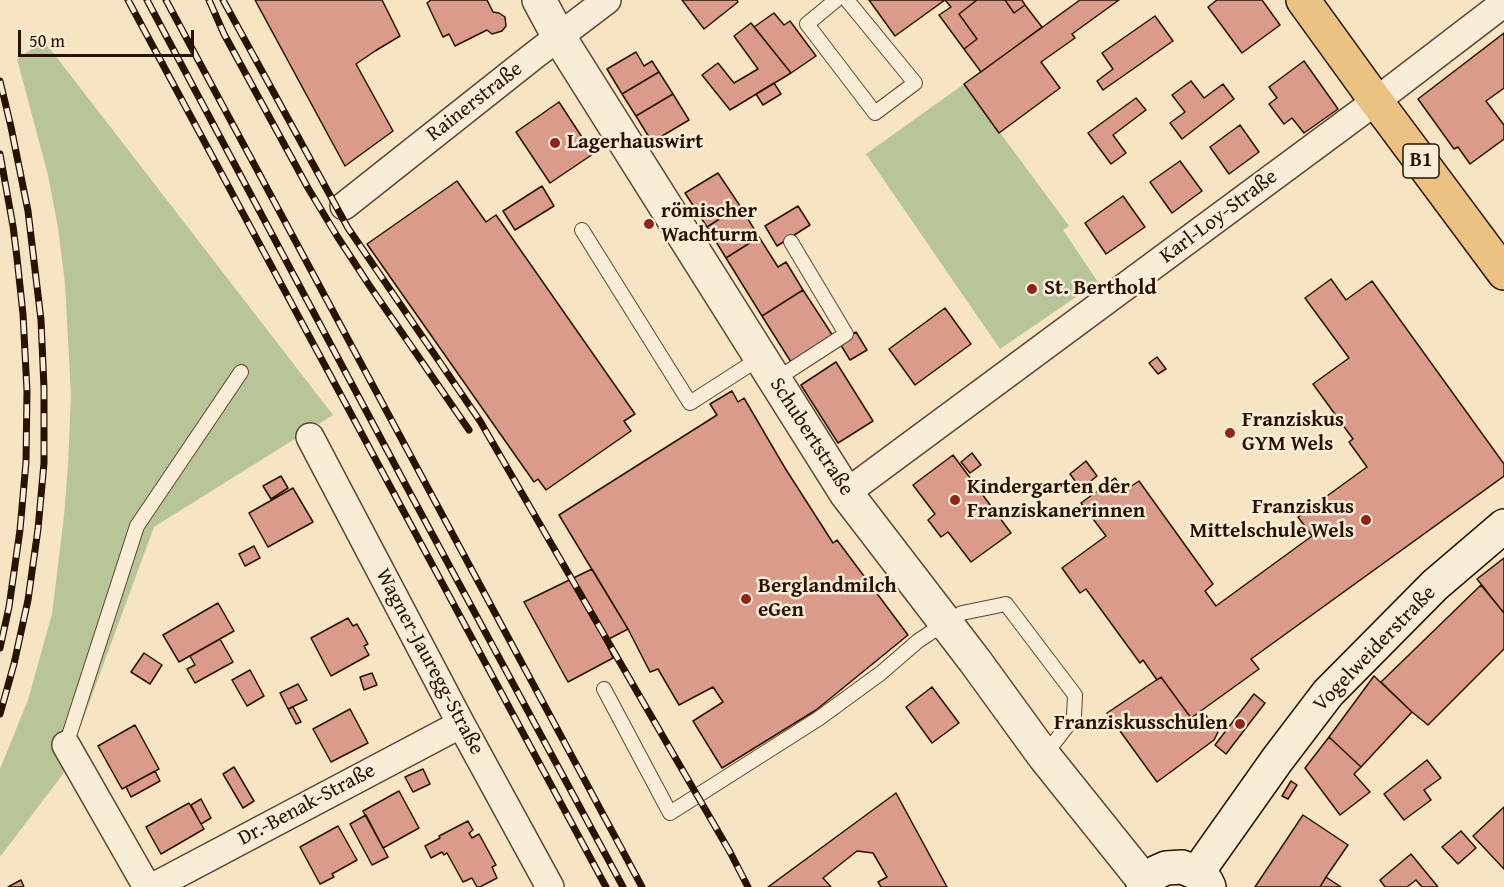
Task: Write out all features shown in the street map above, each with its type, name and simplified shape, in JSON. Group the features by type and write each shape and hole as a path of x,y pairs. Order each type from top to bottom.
{"main road":[{"name":"B1","path":"1303,0 1504,273"}],"street":[{"name":"Schubertstraße","path":"539,0 559,37 846,493 975,661 1044,756 1119,849 1144,884"},
{"name":"Rainerstraße","path":"344,206 608,0"},
{"name":"Karl-Loy-Straße","path":"846,493 1376,101 1504,3"},
{"name":"Wagner-Jauregg-Straße","path":"310,437 461,724 550,887"},
{"name":"Vogelweiderstraße","path":"1203,880 1277,760 1328,693 1435,585 1504,526"},
{"name":"Dr.-Benak-Straße","path":"153,887 461,724"},
{"path":"66,745 147,887"},
{"path":"1144,884 1156,872 1166,868 1182,867 1203,880"}],"lane":[{"path":"836,0 807,24 874,113 915,83 847,0"},
{"path":"582,230 690,404 846,334 791,242"},
{"path":"66,745 137,526 241,372"},
{"path":"604,689 670,813 818,718 945,623 962,613 1006,604 1075,695 1074,717 1044,756"}],"green space":[{"path":"44,41 333,415 154,527 63,774 0,857 0,769 28,700 52,614 68,465 71,395 65,283 48,175 17,59"},
{"path":"964,84 1069,226 1063,230 1098,282 1000,349 866,154"}],"building":[{"path":"255,0 382,0 400,36 356,64 393,131 345,166"},
{"path":"431,0 487,0 493,12 505,17 506,26 502,31 492,34 487,30 455,46 449,34 443,37 427,3"},
{"path":"682,0 737,0 738,2 704,29"},
{"path":"869,0 945,0 895,36"},
{"path":"945,0 977,0 959,14 977,39 964,49 939,15 951,7"},
{"path":"977,0 1005,0 1014,13 1025,5 1042,27 981,72 964,49 977,39 959,14"},
{"path":"1005,0 1022,0 1025,5 1014,13"},
{"path":"1080,0 1119,0 1072,34 1075,38 1041,62 1060,88 999,133 964,84"},
{"path":"1217,0 1262,0 1280,25 1242,53 1208,7"},
{"path":"774,13 784,25 790,21 816,56 791,73 754,27"},
{"path":"1155,16 1173,41 1103,90 1097,81 1113,69 1102,53"},
{"path":"751,23 791,73 730,110 702,75 718,63 734,83 758,69 734,36"},
{"path":"1504,33 1504,88 1486,101 1504,125 1504,139 1470,164 1458,147 1454,149 1418,99"},
{"path":"636,52 644,66 652,61 659,72 622,94 607,69"},
{"path":"1304,61 1338,109 1304,133 1292,118 1284,124 1269,104 1277,98 1269,87"},
{"path":"659,72 673,94 636,116 622,94"},
{"path":"1191,81 1204,98 1223,84 1234,99 1182,139 1170,123 1185,112 1172,95"},
{"path":"774,83 781,94 763,105 756,94"},
{"path":"673,94 689,120 652,142 636,116"},
{"path":"1136,98 1146,110 1113,135 1126,153 1111,164 1088,133"},
{"name":"Lagerhauswirt","path":"559,102 593,154 550,183 516,132"},
{"path":"1240,125 1259,152 1229,174 1210,147"},
{"path":"1180,161 1202,191 1172,213 1150,182"},
{"path":"718,173 740,206 707,227 685,193"},
{"path":"457,181 486,222 496,215 635,414 624,421 631,431 546,490 538,479 534,482 367,244"},
{"path":"542,186 554,206 515,230 503,211"},
{"path":"1123,196 1145,227 1106,254 1085,223"},
{"path":"740,206 759,237 726,258 707,227"},
{"path":"798,206 810,225 777,246 765,226"},
{"path":"759,237 778,267 786,262 803,290 762,316 726,258"},
{"path":"1331,279 1346,300 1372,281 1504,464 1504,476 1251,659 1259,669 1191,718 1161,677 1157,680 1143,660 1140,663 1086,589 1080,593 1062,568 1106,536 1081,503 1115,478 1124,491 1139,481 1213,584 1205,591 1216,606 1312,536 1298,517 1367,467 1349,442 1353,439 1313,384 1349,358 1305,298"},
{"path":"803,290 833,336 791,362 762,316"},
{"path":"945,308 971,344 915,385 889,349"},
{"path":"856,332 867,350 850,360 839,342"},
{"path":"1157,357 1166,369 1158,374 1149,363"},
{"path":"836,362 873,421 838,443 801,385"},
{"name":"Berglandmilch eGen","path":"732,391 738,402 744,398 833,543 837,540 908,635 816,710 722,768 693,721 723,702 713,687 679,705 658,669 650,672 628,629 559,515 717,415 710,404"},
{"path":"972,453 981,465 970,473 961,462"},
{"name":"Kindergarten der Franziskanerinnen","path":"953,455 1011,533 971,562 948,532 941,537 928,520 935,514 913,485"},
{"path":"1086,461 1097,476 1081,489 1070,474"},
{"path":"281,476 288,488 271,499 263,486"},
{"path":"293,488 313,522 268,547 249,513"},
{"path":"254,546 260,558 245,566 239,554"},
{"path":"1504,558 1504,611 1503,612 1477,579"},
{"path":"592,569 628,629 605,641 613,658 568,682 524,602"},
{"path":"1481,585 1504,613 1504,649 1428,725 1381,682"},
{"path":"218,603 234,631 179,662 163,635"},
{"path":"348,618 353,626 357,624 368,644 364,646 369,655 331,676 311,638"},
{"path":"220,639 233,662 195,683 187,669 195,665 190,656"},
{"path":"144,653 162,665 150,684 131,672"},
{"path":"250,670 264,696 247,706 232,680"},
{"path":"372,673 377,685 364,690 360,677"},
{"path":"1374,676 1412,712 1361,767 1329,737"},
{"path":"1161,677 1191,718 1202,710 1218,732 1214,740 1157,782 1107,713"},
{"path":"298,684 307,700 288,709 280,693"},
{"path":"932,687 959,723 932,743 906,707"},
{"name":"Franziskusschulen","path":"1254,694 1265,703 1226,754 1215,745"},
{"path":"293,707 301,722 296,724 288,709"},
{"path":"350,709 368,743 331,762 313,729"},
{"path":"135,725 159,769 122,789 98,746"},
{"path":"1329,737 1361,767 1354,774 1370,792 1340,815 1305,768"},
{"path":"1427,760 1441,778 1424,790 1431,800 1404,820 1384,794"},
{"path":"234,767 254,801 243,808 223,774"},
{"path":"423,769 430,784 413,792 405,777"},
{"path":"155,771 160,781 131,797 126,787"},
{"path":"1291,781 1297,785 1288,799 1282,796"},
{"path":"399,791 419,828 383,848 363,811"},
{"path":"896,793 947,887 881,887 878,882 887,877 873,853 857,851 823,878 831,887 768,887"},
{"path":"201,799 211,818 201,824 191,805"},
{"path":"189,803 204,829 161,854 146,827"},
{"path":"1504,807 1504,869 1473,836"},
{"path":"366,815 388,857 372,865 350,824"},
{"path":"1303,815 1348,845 1320,887 1255,887"},
{"path":"468,821 473,830 469,833 472,838 479,834 496,865 492,867 497,878 480,887 477,887 472,878 463,882 447,853 444,855 442,852 431,858 425,846"},
{"path":"338,826 357,860 332,874 334,877 320,884 300,847"},
{"path":"1461,831 1476,848 1458,864 1442,847"},
{"path":"1411,854 1438,887 1422,887 1416,880 1407,887 1385,887 1380,880"},
{"path":"1326,877 1341,887 1320,887"},
{"path":"21,880 24,887 8,887"}],"railway":[{"path":"128,0 606,887"},
{"path":"147,0 623,887"},
{"path":"166,0 642,887"},
{"path":"209,0 224,34 308,188 337,236 469,430"},
{"path":"223,0 348,228 480,421 730,852 748,887"},
{"path":"0,81 28,211 41,320 44,388 44,463 38,529 28,600 0,714"},
{"path":"0,154 17,258 27,391 26,462 20,530 9,607 0,648"}],"place":[{"name":"Lagerhauswirt","path":"555,143"},
{"name":"römischer Wachturm","path":"649,224"},
{"name":"St. Berthold","path":"1032,289"},
{"name":"Franziskus GYM Wels","path":"1230,433"},
{"name":"Kindergarten der Franziskanerinnen","path":"955,500"},
{"name":"Franziskus Mittelschule Wels","path":"1366,520"},
{"name":"Berglandmilch eGen","path":"746,599"},
{"name":"Franziskusschulen","path":"1240,724"}]}
